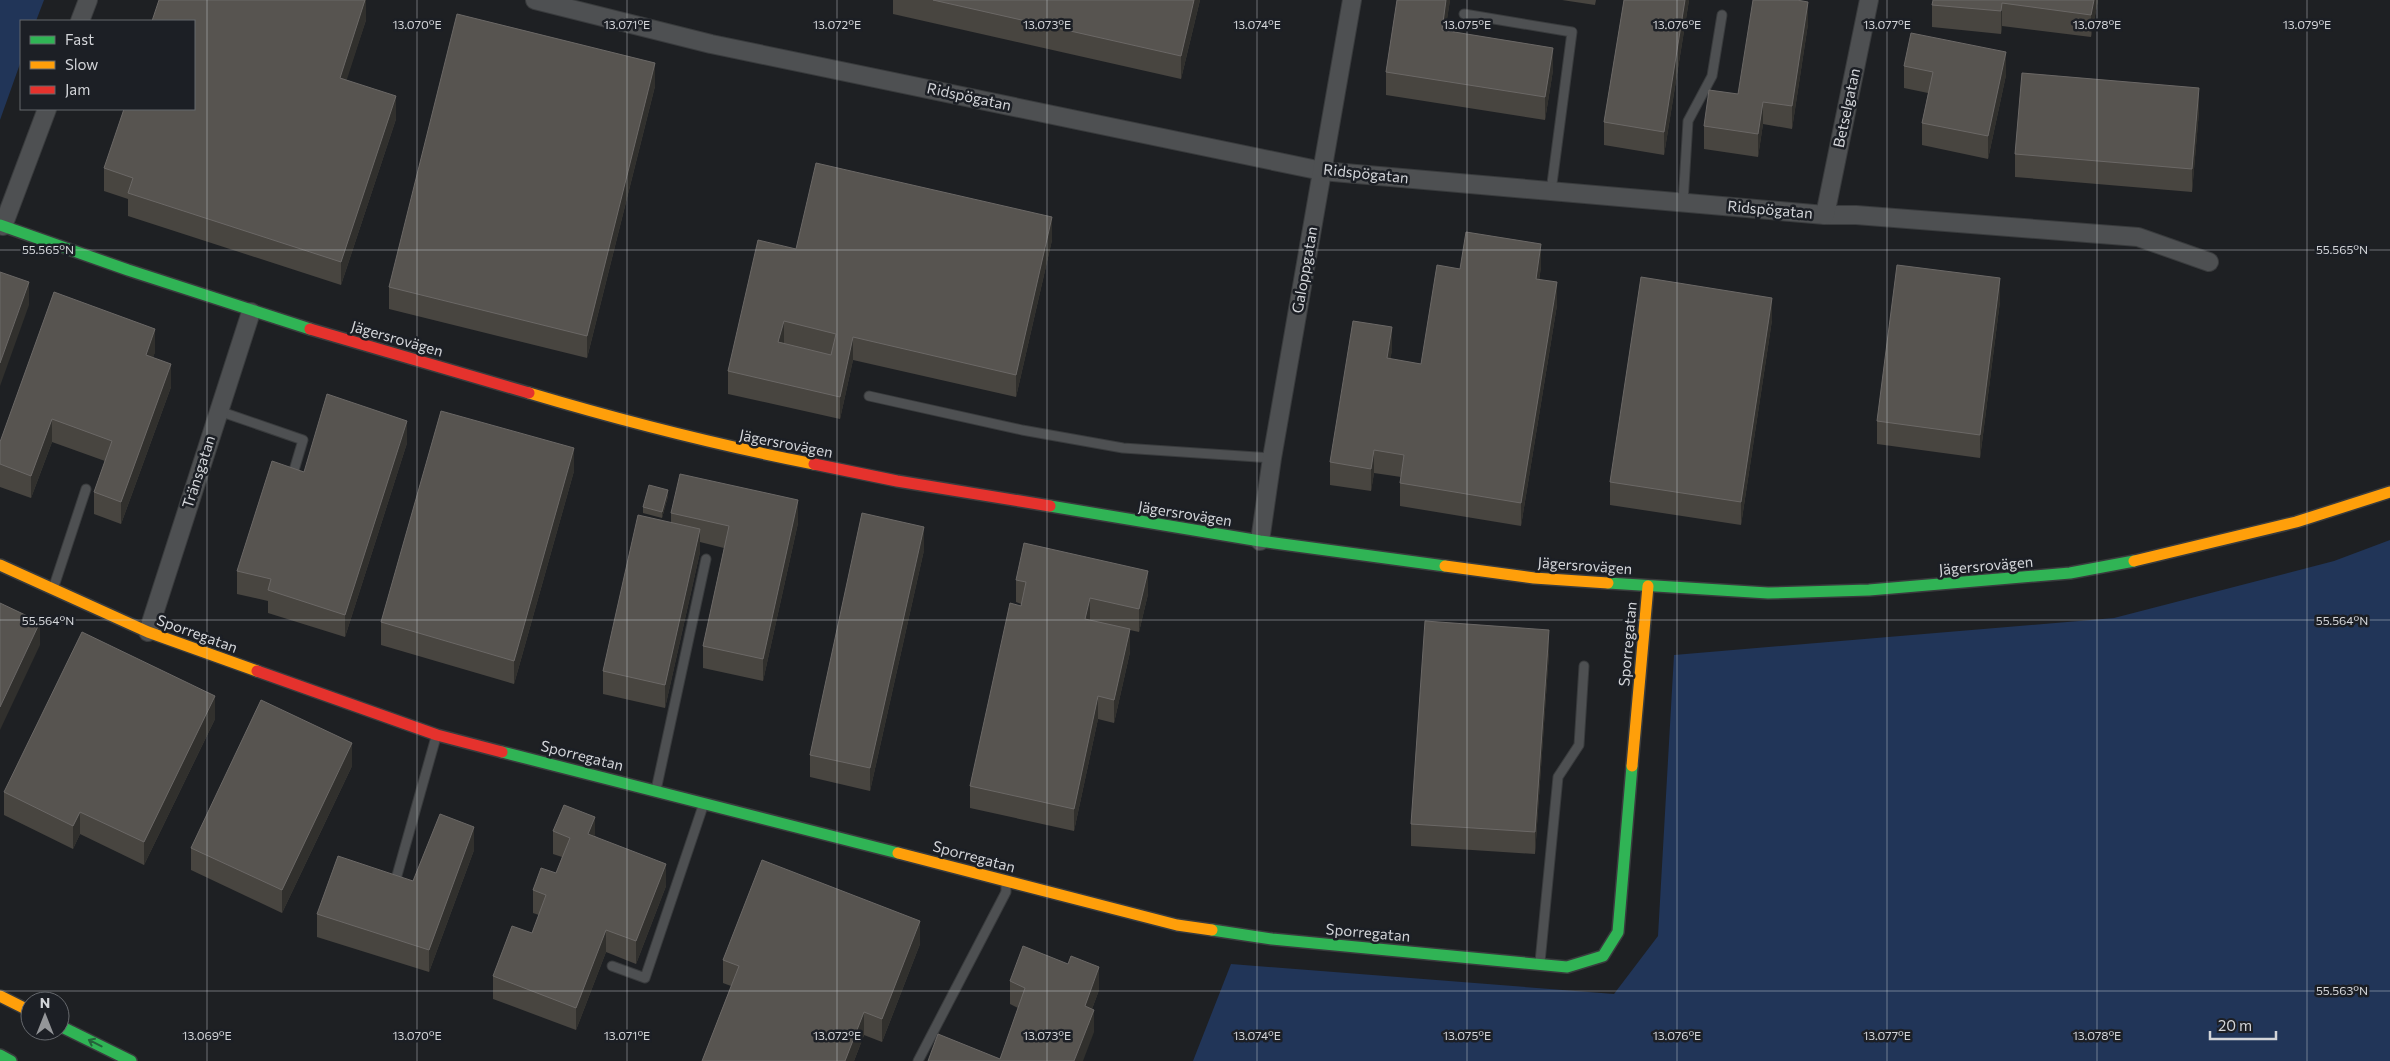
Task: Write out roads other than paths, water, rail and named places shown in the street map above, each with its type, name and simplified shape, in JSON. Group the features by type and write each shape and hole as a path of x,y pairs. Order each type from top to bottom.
{"main road":[{"name":"Jägersrovägen","path":"1,225 251,312 624,421 736,449 897,481 1260,541 1534,578 1768,593 1869,590 2070,573 2142,559 2288,524 2390,492"},
{"name":"Sporregatan","path":"0,565 148,632 437,735 1177,925 1272,939 1568,967 1603,956 1618,932 1648,586"},
{"path":"0,996 20,1006"},
{"path":"70,1031 131,1061"},
{"path":"0,1055 12,1061"}],"street":[{"path":"80,20 88,0"},
{"name":"Ridspögatan","path":"535,0 721,46 1322,171 1824,215 1856,215 2138,237 2209,262"},
{"name":"Galoppgatan","path":"1260,541 1272,458 1352,0"},
{"name":"Betselgatan","path":"1824,215 1869,0"},
{"path":"1,225 47,110"},
{"name":"Tränsgatan","path":"148,632 251,312"}],"lane":[{"path":"1464,14 1572,32 1551,191"},
{"path":"1683,203 1688,121 1712,76 1722,15"},
{"path":"869,396 1022,430 1124,448 1272,458"},
{"path":"219,411 303,440 292,477"},
{"path":"53,589 86,489"},
{"path":"656,790 706,559"},
{"path":"1540,964 1558,777 1579,746 1584,666"},
{"path":"394,887 437,735"},
{"path":"612,966 645,978 704,803"},
{"path":"918,1061 1006,892 1006,881"}]}
